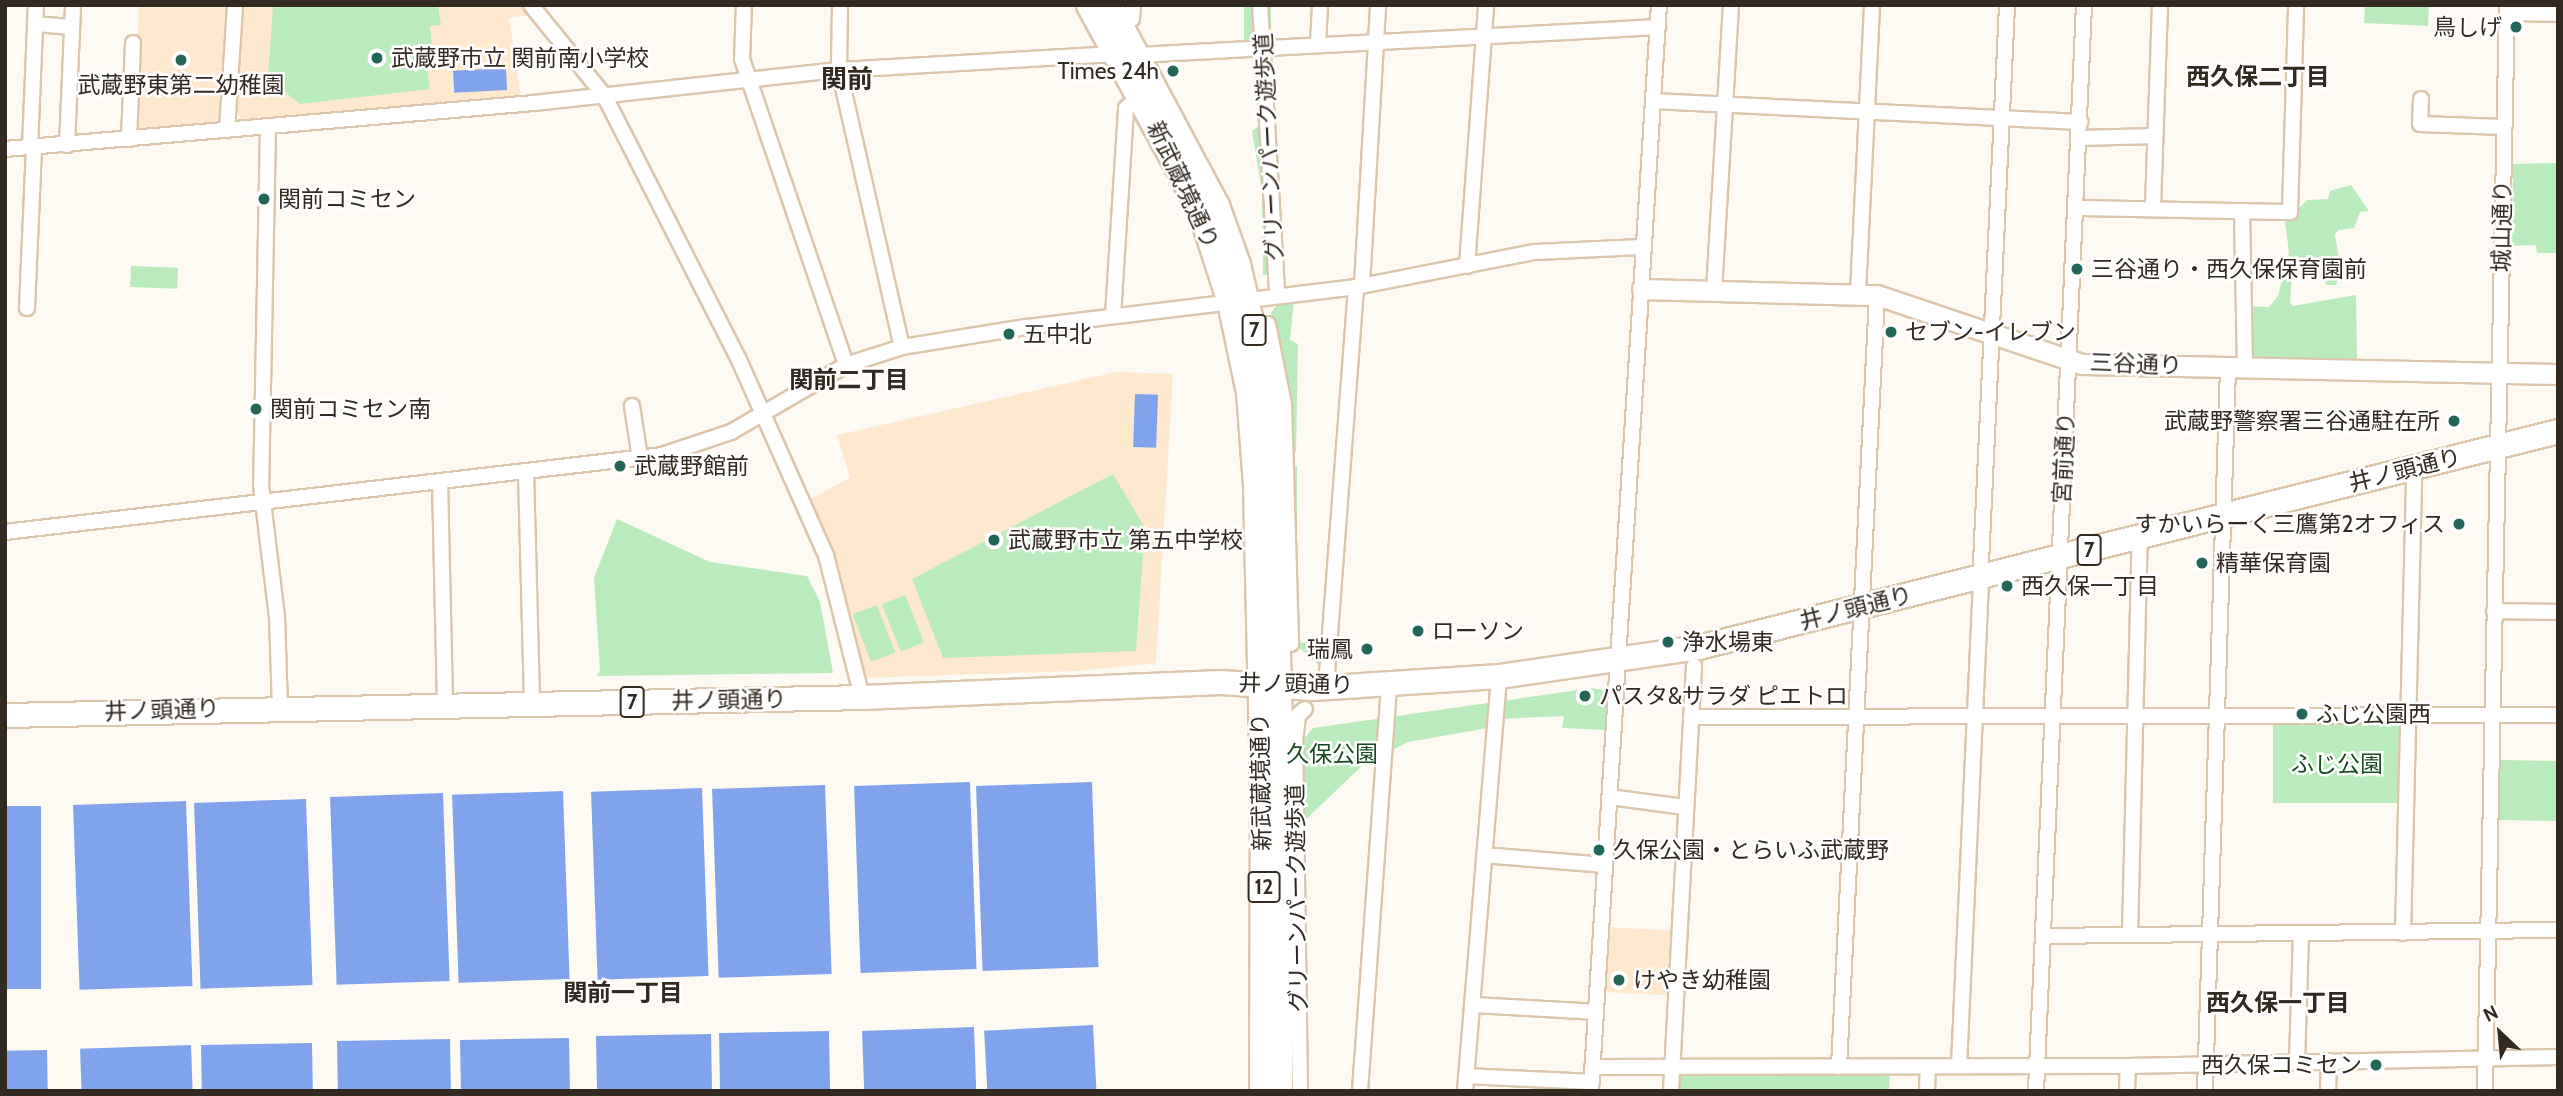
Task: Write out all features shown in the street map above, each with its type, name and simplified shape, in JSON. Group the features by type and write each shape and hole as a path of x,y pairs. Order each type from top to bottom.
{"main road":[{"name":"新武蔵境通り","path":"1088,5 1127,55"},
{"name":"新武蔵境通り","path":"1110,5 1127,55 1199,209 1238,301 1252,422 1269,684 1283,843 1280,1091"},
{"name":"井ノ頭通り","path":"5,715 280,706 445,706 862,697 1269,684 1326,687 1499,676 1618,661 1699,647 2558,431"},
{"name":"新武蔵境通り","path":"1261,1091 1269,684"}],"street":[{"path":"27,308 36,5"},
{"path":"67,145 73,5"},
{"path":"227,130 235,5"},
{"path":"531,5 604,94 764,413 826,555 862,697"},
{"path":"744,5 742,59 846,365"},
{"path":"840,5 839,70 902,347"},
{"name":"グリーンパーク遊歩道","path":"1260,5 1277,289"},
{"path":"1318,44 1320,5"},
{"path":"1326,687 1359,286 1378,5"},
{"path":"1467,267 1486,5"},
{"path":"1592,1080 1642,289 1641,247 1659,5"},
{"path":"1714,290 1731,5"},
{"path":"1839,1067 1860,607 1867,294 1866,112 1872,5"},
{"path":"1981,563 2007,5"},
{"name":"宮前通り","path":"2036,1091 2084,5"},
{"path":"2153,206 2160,5"},
{"path":"2076,208 2153,206 2290,212 2296,5"},
{"path":"2507,9 2558,14"},
{"name":"城山通り","path":"2486,1091 2507,9"},
{"path":"35,24 72,27"},
{"path":"5,149 268,127 839,70 1264,45 1376,43 1658,27"},
{"path":"130,139 133,43"},
{"path":"2421,99 2413,124 2504,127"},
{"path":"1653,101 2080,122"},
{"path":"1114,316 1126,108 1131,104"},
{"path":"268,127 261,501 277,617 280,706"},
{"path":"2079,138 2155,136"},
{"path":"2205,1091 2224,515 2236,368 2242,211"},
{"path":"5,532 640,458 702,444 764,413 846,365 902,347 1114,316 1359,286 1535,252 1641,247"},
{"name":"三谷通り","path":"1642,289 1867,294 1993,332 2082,363 2558,374"},
{"path":"1268,324 1284,404 1291,644"},
{"path":"632,406 640,458"},
{"path":"2403,933 2414,468"},
{"path":"526,472 532,704"},
{"path":"440,482 445,706"},
{"path":"2130,936 2133,717 2140,537"},
{"path":"1959,1066 1981,590"},
{"path":"2494,611 2558,612"},
{"path":"1671,1091 1695,666"},
{"path":"1499,676 1465,1083 1592,1080 1672,1068 2127,1066 2486,1057 2558,1058"},
{"path":"1360,1091 1389,683"},
{"name":"グリーンパーク遊歩道","path":"1300,1091 1295,741 1298,715 1305,709"},
{"path":"1692,718 2558,715"},
{"path":"1610,797 1685,807"},
{"path":"1484,855 1605,865"},
{"path":"2043,936 2558,930"},
{"path":"2297,1062 2301,934"},
{"path":"1472,1005 1596,1012"},
{"path":"2329,1061 2329,1091"},
{"path":"2126,1091 2127,1066"},
{"path":"1927,1091 1928,1067"}],"shaded area":[{"name":"武蔵野東第二幼稚園","path":"139,5 228,5 221,115 212,125 141,132 134,125"},
{"name":"武蔵野市立 関前南小学校","path":"242,5 526,5 532,15 509,18 521,98 242,119 236,112"},
{"name":"武蔵野市立 第五中学校","path":"1116,372 1173,374 1156,663 1075,671 861,678 839,582 810,499 850,478 837,435"},
{"path":"1607,927 1677,931 1674,996 1604,992"}],"green space":[{"path":"273,5 438,5 441,25 430,26 432,46 424,47 430,89 300,104 268,78"},
{"path":"1244,5 1271,5 1271,42 1244,42"},
{"path":"2365,5 2429,5 2428,26 2364,23"},
{"path":"1257,55 1271,55 1282,274 1263,275 1262,191 1252,131 1267,120"},
{"path":"2558,163 2558,253 2537,253 2536,245 2512,246 2513,164"},
{"path":"2351,185 2369,211 2360,212 2354,228 2338,230 2335,235 2341,271 2336,285 2327,285 2322,278 2327,263 2293,259 2290,302 2293,306 2356,295 2357,358 2343,366 2249,360 2250,306 2269,307 2278,296 2289,252 2285,222 2307,200 2328,199 2330,191"},
{"path":"131,266 178,268 177,289 130,287"},
{"path":"1294,300 1290,340 1298,344 1296,452 1288,451 1271,313 1279,302"},
{"path":"1288,465 1297,466 1297,642 1322,645 1320,666 1294,643"},
{"path":"1113,474 1145,528 1136,651 943,658 912,579"},
{"path":"617,519 710,562 807,576 820,602 833,673 596,676 600,671 594,578"},
{"path":"905,595 924,642 901,652 882,604"},
{"path":"877,605 895,653 871,662 853,614"},
{"name":"久保公園","path":"1592,688 1608,691 1605,730 1562,728 1564,716 1498,719 1488,728 1408,742 1364,764 1302,823 1299,745 1313,728"},
{"name":"ふじ公園","path":"2273,724 2399,724 2399,803 2273,803"},
{"path":"2499,760 2558,761 2557,821 2498,820"},
{"path":"1681,1074 1890,1074 1889,1091 1675,1091 1676,1077"}],"water":[{"path":"506,68 507,90 454,93 453,71"},
{"path":"1135,394 1158,395 1156,448 1133,447"},
{"path":"970,782 977,969 861,973 854,786"},
{"path":"1092,782 1098,967 983,971 976,786"},
{"path":"825,785 832,974 719,978 712,789"},
{"path":"702,788 709,976 598,980 591,792"},
{"path":"563,791 570,979 459,983 452,795"},
{"path":"443,793 450,981 337,985 330,797"},
{"path":"306,799 312,985 201,989 194,803"},
{"path":"186,801 192,986 80,990 73,805"},
{"path":"5,806 41,806 41,989 5,989"},
{"path":"1093,1025 1096,1091 987,1091 984,1031"},
{"path":"974,1027 976,1091 864,1091 862,1031"},
{"path":"829,1031 830,1091 720,1091 719,1033"},
{"path":"711,1034 712,1091 597,1091 596,1036"},
{"path":"569,1038 570,1091 461,1091 460,1040"},
{"path":"450,1039 451,1091 338,1091 337,1041"},
{"path":"312,1043 313,1091 202,1091 201,1045"},
{"path":"191,1045 193,1091 82,1091 80,1049"},
{"path":"47,1050 48,1091 6,1091 5,1051"}],"place":[{"name":"鳥しげ","path":"2516,27"},
{"name":"武蔵野市立 関前南小学校","path":"377,58"},
{"name":"武蔵野東第二幼稚園","path":"181,60"},
{"name":"Times 24h","path":"1173,71"},
{"name":"関前コミセン","path":"264,199"},
{"name":"三谷通り・西久保保育園前","path":"2077,269"},
{"name":"セブン-イレブン","path":"1891,332"},
{"name":"五中北","path":"1009,334"},
{"name":"関前コミセン南","path":"256,409"},
{"name":"武蔵野警察署三谷通駐在所","path":"2454,421"},
{"name":"武蔵野館前","path":"620,466"},
{"name":"すかいらーく三鷹第2オフィス","path":"2459,524"},
{"name":"武蔵野市立 第五中学校","path":"994,540"},
{"name":"精華保育園","path":"2202,563"},
{"name":"西久保一丁目","path":"2007,586"},
{"name":"ローソン","path":"1418,631"},
{"name":"浄水場東","path":"1668,642"},
{"name":"瑞鳳","path":"1367,649"},
{"name":"パスタ&サラダ ピエトロ","path":"1585,696"},
{"name":"ふじ公園西","path":"2302,714"},
{"name":"久保公園・とらいふ武蔵野","path":"1599,850"},
{"name":"けやき幼稚園","path":"1619,980"},
{"name":"西久保コミセン","path":"2376,1065"}],"district":[{"name":"西久保二丁目","path":"2258,77"},
{"name":"関前","path":"847,80"},
{"name":"関前二丁目","path":"849,380"},
{"name":"関前一丁目","path":"623,993"},
{"name":"西久保一丁目","path":"2278,1003"}]}
